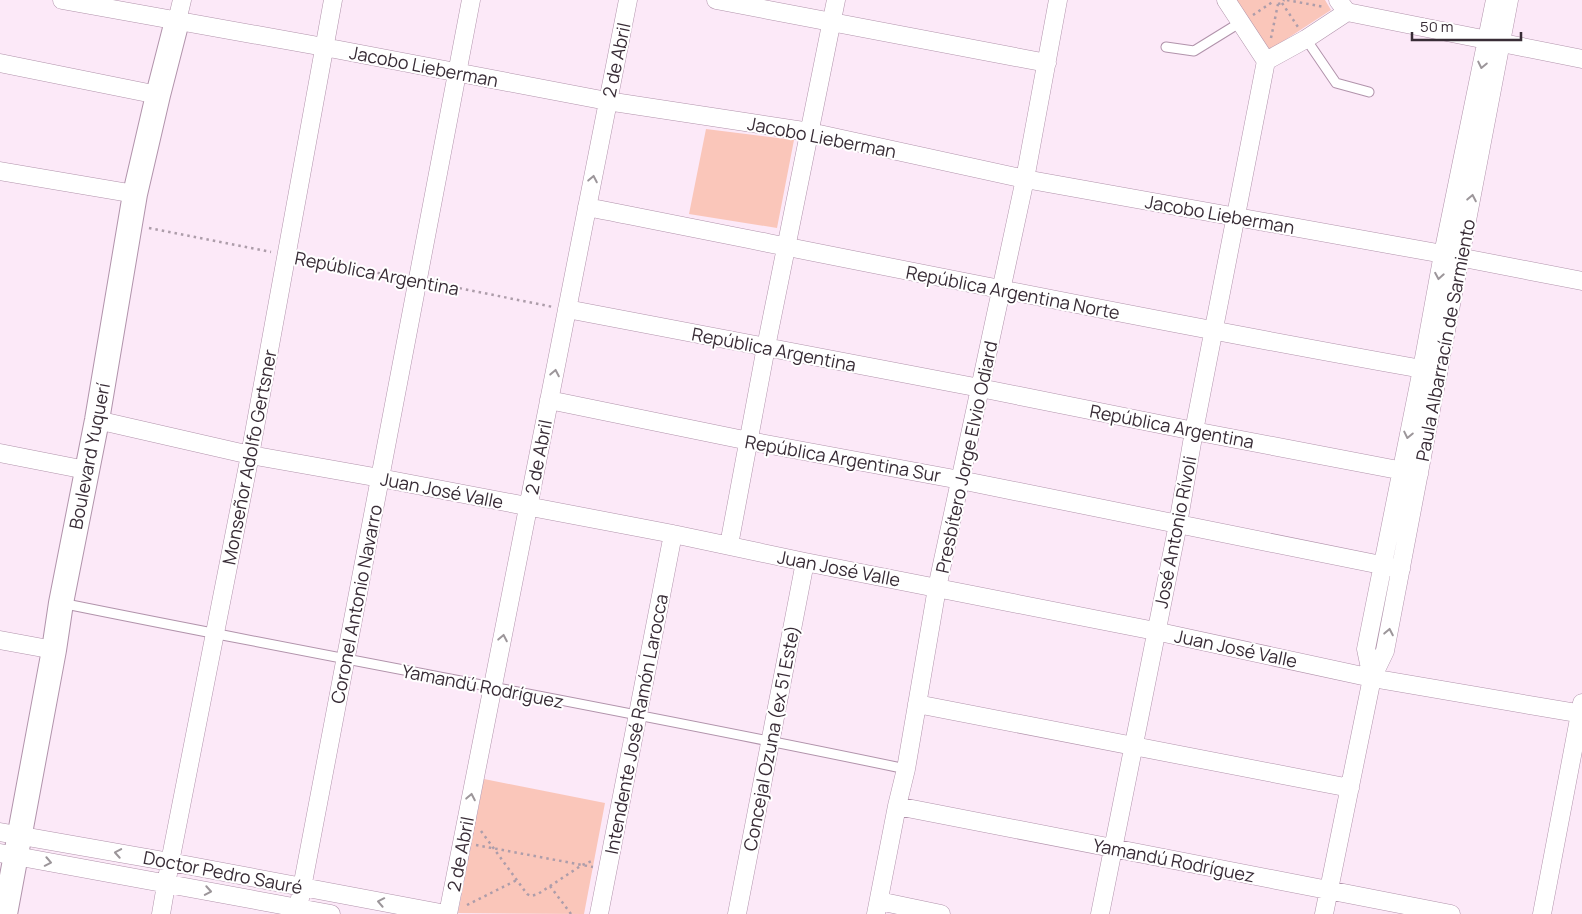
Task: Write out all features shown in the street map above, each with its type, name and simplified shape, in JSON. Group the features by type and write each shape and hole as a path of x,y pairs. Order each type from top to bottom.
{"street":[{"name":"Jacobo Lieberman","path":"62,0 180,11 324,47 457,73 607,101 810,132 1025,179 1460,257 1582,281"},
{"name":"Monseñor Adolfo Gertsner","path":"161,914 250,455 333,0"},
{"name":"Coronel Antonio Navarro","path":"298,911 471,0"},
{"name":"2 de Abril","path":"447,914 628,0"},
{"path":"716,0 1047,63"},
{"path":"729,545 766,347 836,0"},
{"name":"Presbítero Jorge Elvio Odiard","path":"877,908 906,769 938,588 1025,179 1058,0"},
{"path":"1226,0 1266,61 1306,39 1343,6 1582,59"},
{"name":"Paula Albarracín de Sarmiento","path":"1372,678 1366,649 1401,471 1430,372 1460,257 1494,41 1495,0"},
{"name":"Paula Albarracín de Sarmiento","path":"1324,914 1372,678 1385,651 1419,474 1443,254 1494,41 1509,0"},
{"name":"Boulevard Yuquerí","path":"5,914 9,844 54,650 61,603 97,420 134,194 180,11"},
{"name":"José Antonio Rívoli","path":"1100,914 1155,631 1178,524 1194,431 1266,61"},
{"path":"0,63 158,95"},
{"path":"0,171 134,194"},
{"name":"República Argentina Norte","path":"588,207 1214,332 1430,372"},
{"name":"República Argentina","path":"567,309 1419,474"},
{"name":"República Argentina Sur","path":"549,400 1401,569"},
{"name":"Juan José Valle","path":"97,420 250,455 729,545 805,562 1155,631 1372,678 1581,710"},
{"path":"0,453 86,470"},
{"name":"Intendente José Ramón Larocca","path":"599,914 673,534"},
{"name":"Concejal Ozuna (ex 51 Este)","path":"736,914 805,562"},
{"path":"0,640 54,650"},
{"path":"917,704 1350,788"},
{"path":"1542,914 1581,710"},
{"name":"Yamandú Rodríguez","path":"897,806 1441,913"},
{"name":"Doctor Pedro Sauré","path":"9,844 170,862 447,914"},
{"name":"Doctor Pedro Sauré","path":"9,844 167,884 298,911 331,914"},
{"path":"877,908 941,914"}],"lane":[{"path":"1166,47 1194,52 1241,22"},
{"path":"1306,39 1336,83 1369,92"},
{"name":"Yamandú Rodríguez","path":"61,603 906,769"}],"path":[{"path":"1241,22 1274,0 1278,4"},
{"path":"1278,4 1284,1 1343,6"},
{"path":"1284,1 1306,39"},
{"path":"1266,61 1278,4"},
{"name":"República Argentina","path":"129,224 567,309"},
{"path":"468,810 493,849 527,894 531,896 538,894 582,865 611,852"},
{"path":"462,843 608,870"},
{"path":"466,905 517,880"},
{"path":"550,886 571,914"}],"shaded area":[{"path":"1234,0 1325,0 1331,10 1268,51"},
{"path":"706,129 794,140 777,228 689,214"},
{"path":"484,779 605,803 584,914 458,913"}]}
